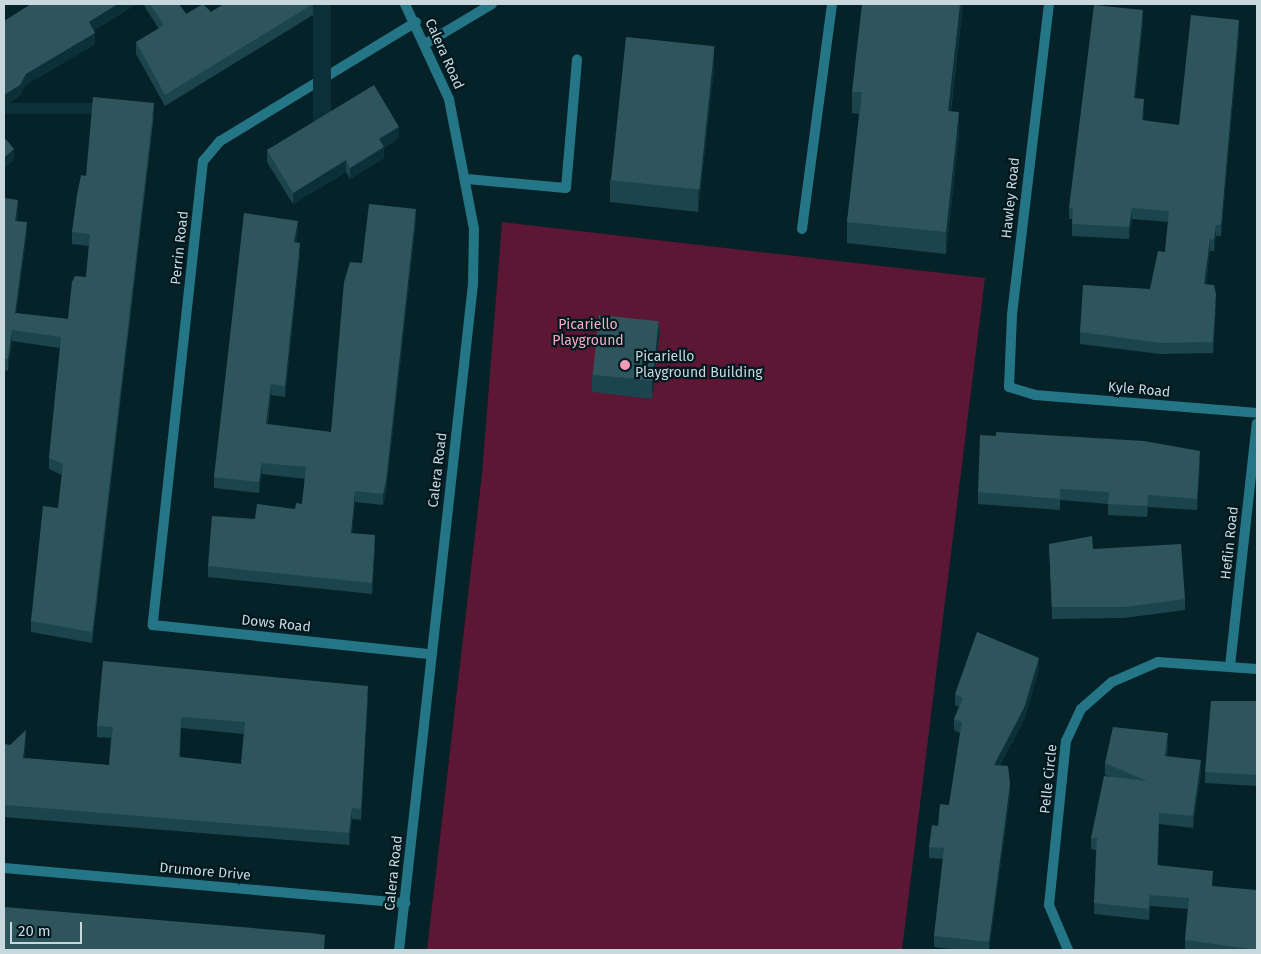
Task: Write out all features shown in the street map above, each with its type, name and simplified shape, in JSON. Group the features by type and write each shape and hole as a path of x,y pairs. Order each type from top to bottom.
{"street":[{"name":"Calera Road","path":"399,950 430,654 473,284 474,229 468,179 449,99 416,22 405,4"},
{"path":"426,44 492,4"},
{"path":"802,229 832,4"},
{"name":"Hawley Road","path":"1018,390 1009,387 1012,314 1048,4"},
{"name":"Perrin Road","path":"156,593 203,161 220,140 416,22"},
{"path":"468,179 566,188 577,59"},
{"name":"Kyle Road","path":"1018,390 1035,395 1257,413"},
{"name":"Heflin Road","path":"1230,666 1257,423"},
{"name":"Dows Road","path":"156,593 152,625 430,654"},
{"name":"Pelle Circle","path":"1068,950 1049,904 1066,741 1082,709 1112,682 1158,662 1257,669"},
{"name":"Drumore Drive","path":"4,868 405,903"}],"green space":[{"name":"Picariello Playground","path":"502,222 985,278 902,950 427,950 482,474"}],"building":[{"path":"31,4 118,4 89,22 95,33 26,74 20,85 4,95 4,21"},
{"path":"150,4 179,4 186,14 203,4 211,12 224,4 313,4 165,95 136,42 164,25"},
{"path":"862,4 960,4 948,111 959,112 946,232 847,222 862,92 852,92"},
{"path":"1094,5 1143,10 1134,98 1144,99 1142,120 1179,125 1191,15 1239,20 1221,225 1216,225 1214,240 1210,239 1204,284 1214,285 1216,294 1213,342 1160,343 1080,332 1083,285 1150,289 1158,251 1165,252 1169,211 1132,208 1129,227 1072,224 1073,208 1069,208"},
{"path":"626,37 715,46 699,190 611,180"},
{"path":"374,85 399,127 379,139 384,147 350,168 346,160 293,193 267,150"},
{"path":"93,97 154,103 92,632 31,621 43,506 58,508 63,464 49,458 61,337 12,330 8,359 4,359 4,198 18,200 15,221 27,222 15,313 68,319 72,282 75,276 86,277 90,234 72,232 81,175 86,176"},
{"path":"4,137 14,149 4,158"},
{"path":"369,204 416,209 386,482 383,494 355,491 351,533 375,535 372,583 208,566 212,516 255,519 257,504 295,509 296,503 302,504 306,467 262,463 259,482 214,477 244,213 298,221 294,242 300,243 285,386 271,384 266,424 331,432 344,282 350,262 362,263"},
{"name":"Picariello Playground Building","path":"599,315 659,321 652,381 593,375"},
{"path":"996,432 1144,441 1200,451 1197,499 1148,495 1147,506 1108,504 1109,492 1060,489 1060,499 978,492 980,435 996,436"},
{"path":"1092,536 1093,549 1181,544 1185,599 1124,607 1052,607 1049,544"},
{"path":"977,632 1039,658 1024,708 994,765 1008,766 1010,784 989,942 934,936 944,848 929,847 932,825 938,826 940,804 949,805 962,722 954,719 963,698 955,694"},
{"path":"103,661 368,686 361,809 352,808 349,833 4,805 4,744 10,745 26,730 23,758 109,765 113,727 97,726","holes":["181,717 245,722 241,764 179,757"]},
{"path":"1211,701 1257,701 1257,775 1205,772"},
{"path":"1113,727 1168,733 1165,756 1201,760 1193,816 1159,813 1157,865 1213,871 1212,886 1257,890 1257,950 1185,940 1189,898 1150,895 1149,909 1094,903 1097,838 1091,838 1104,776 1147,781 1105,763"},
{"path":"4,907 311,933 325,935 324,950 4,950"}],"place":[{"name":"Picariello Playground Building","path":"625,365"}]}
